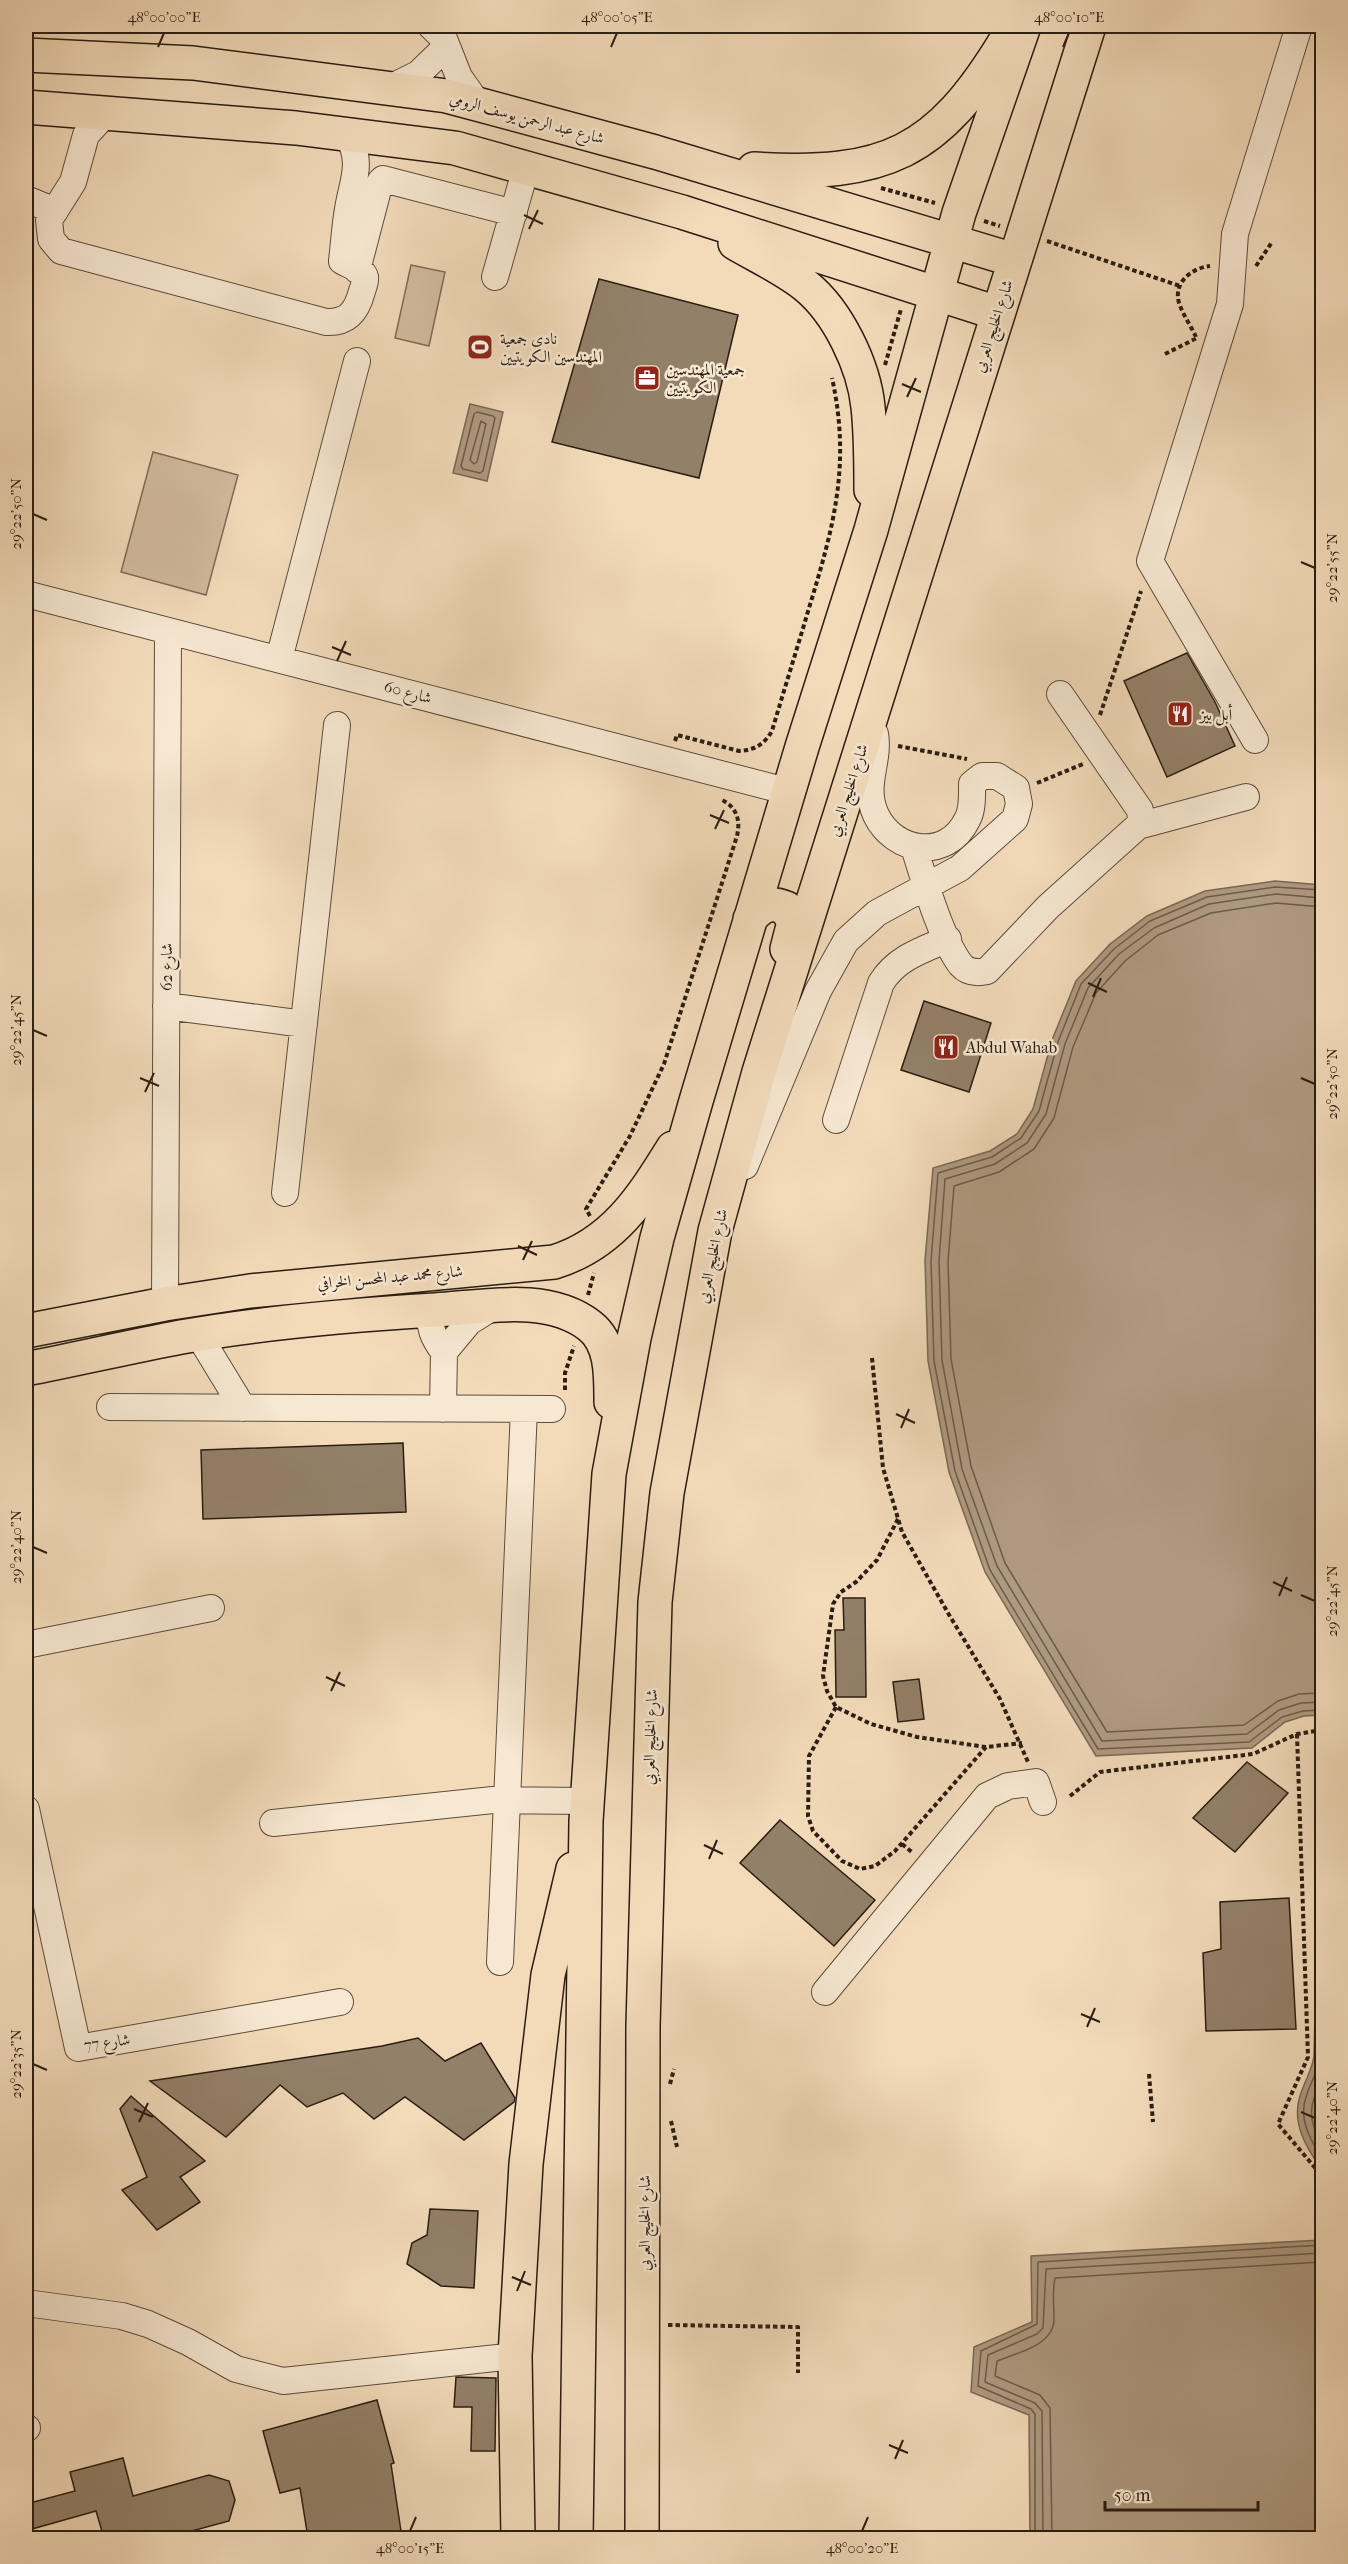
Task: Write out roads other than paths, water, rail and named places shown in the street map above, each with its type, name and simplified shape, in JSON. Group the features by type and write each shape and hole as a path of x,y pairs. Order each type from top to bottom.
{"main road":[{"path":"687,161 731,167 813,171 856,167 893,157 905,152 957,110 979,82 1014,26"},
{"path":"576,2538 586,1811 609,1474 637,1327 657,1239 750,919 871,530 936,294 948,219 1024,26"},
{"name":"شارع الخليج العربي","path":"642,2538 643,2026 655,1602 667,1493 715,1232 759,1072 1089,26"},
{"name":"شارع عبد الرحمن يوسف الرومي","path":"26,55 193,63 447,96 687,161 948,219 1018,246"},
{"path":"26,107 348,135 455,148 681,212 997,313"},
{"path":"639,200 647,202 663,198 673,187 675,172 672,165 668,159 655,152"},
{"path":"681,212 806,285 834,316 854,356 868,405 871,530"},
{"path":"750,919 764,905 776,905 789,910 794,922 758,1044 756,1059 759,1072"},
{"name":"شارع محمد عبد المحسن الخرافي","path":"26,1331 165,1304 250,1291 554,1262 588,1249 613,1229 639,1198 691,1119"},
{"path":"400,1276 413,1288 423,1310"},
{"name":"شارع محمد عبد المحسن الخرافي","path":"26,1369 198,1334 356,1314 520,1305 554,1310 582,1321 600,1337 606,1350 610,1377 609,1474"},
{"path":"518,2538 515,2356 526,2164 548,1975 586,1811"}],"street":[{"path":"431,26 440,32 459,77 478,104"},
{"path":"1255,740 1150,561 1230,304 1235,234 1299,26"},
{"path":"388,89 418,74 446,47"},
{"path":"106,113 86,135 73,182 49,220 48,231 60,251 326,322 346,318 357,308 365,277 349,265"},
{"path":"348,135 354,147 357,171 348,207 349,265"},
{"path":"495,277 526,168"},
{"path":"349,265 383,179 514,213"},
{"path":"26,199 60,203"},
{"path":"279,659 357,361"},
{"name":"شارع 60","path":"26,594 790,792"},
{"name":"شارع 62","path":"165,1304 168,631"},
{"path":"914,848 926,886 948,939 962,965 973,972 987,971 1048,907 1138,826 1141,820 1140,810 1060,694"},
{"path":"715,1232 772,1104 818,991 846,941 877,913 960,868 1010,825 1018,812 1016,788 997,776 982,776 972,784 972,802 967,821 959,830 939,844 927,848 914,848 902,844 883,827 873,807 870,784 876,744 874,729 870,721"},
{"path":"285,1194 337,725"},
{"path":"1138,826 1246,796"},
{"path":"836,1120 881,983 899,962 948,939"},
{"path":"166,1006 303,1024"},
{"path":"443,1408 444,1352 469,1322 493,1307"},
{"path":"423,1310 430,1318 432,1334 444,1352"},
{"path":"198,1334 243,1408"},
{"path":"110,1407 552,1409"},
{"path":"500,1962 524,1409"},
{"path":"26,1645 212,1608"},
{"path":"825,1992 987,1796 1008,1786 1040,1792"},
{"path":"273,1823 493,1800 586,1811"},
{"name":"شارع 77","path":"26,1809 78,2048 340,2002"},
{"path":"26,2303 123,2316 148,2324 188,2342 236,2369 283,2381 515,2356"}],"water":[{"path":"470,404 503,412 487,481 453,473"},
{"path":"1275,881 1322,885 1322,1715 1304,1716 1285,1722 1252,1748 1096,1756 985,1572 949,1472 928,1361 925,1260 933,1168 990,1151 1017,1134 1033,1109 1052,1040 1076,981 1110,944 1147,916 1205,891"},
{"path":"1322,1792 1322,2170 1302,2135 1298,2106 1314,2056"},
{"path":"1322,2240 1322,2538 1030,2538 1029,2415 971,2392 974,2347 1032,2322 1031,2256"}],"place":[{"name":"نادي جمعية المهندسين الكويتيين","path":"480,347"},
{"name":"جمعية المهندسين الكويتيين","path":"647,378"},
{"name":"أبل بيز","path":"1180,714"},
{"name":"Abdul Wahab","path":"946,1047"}]}
